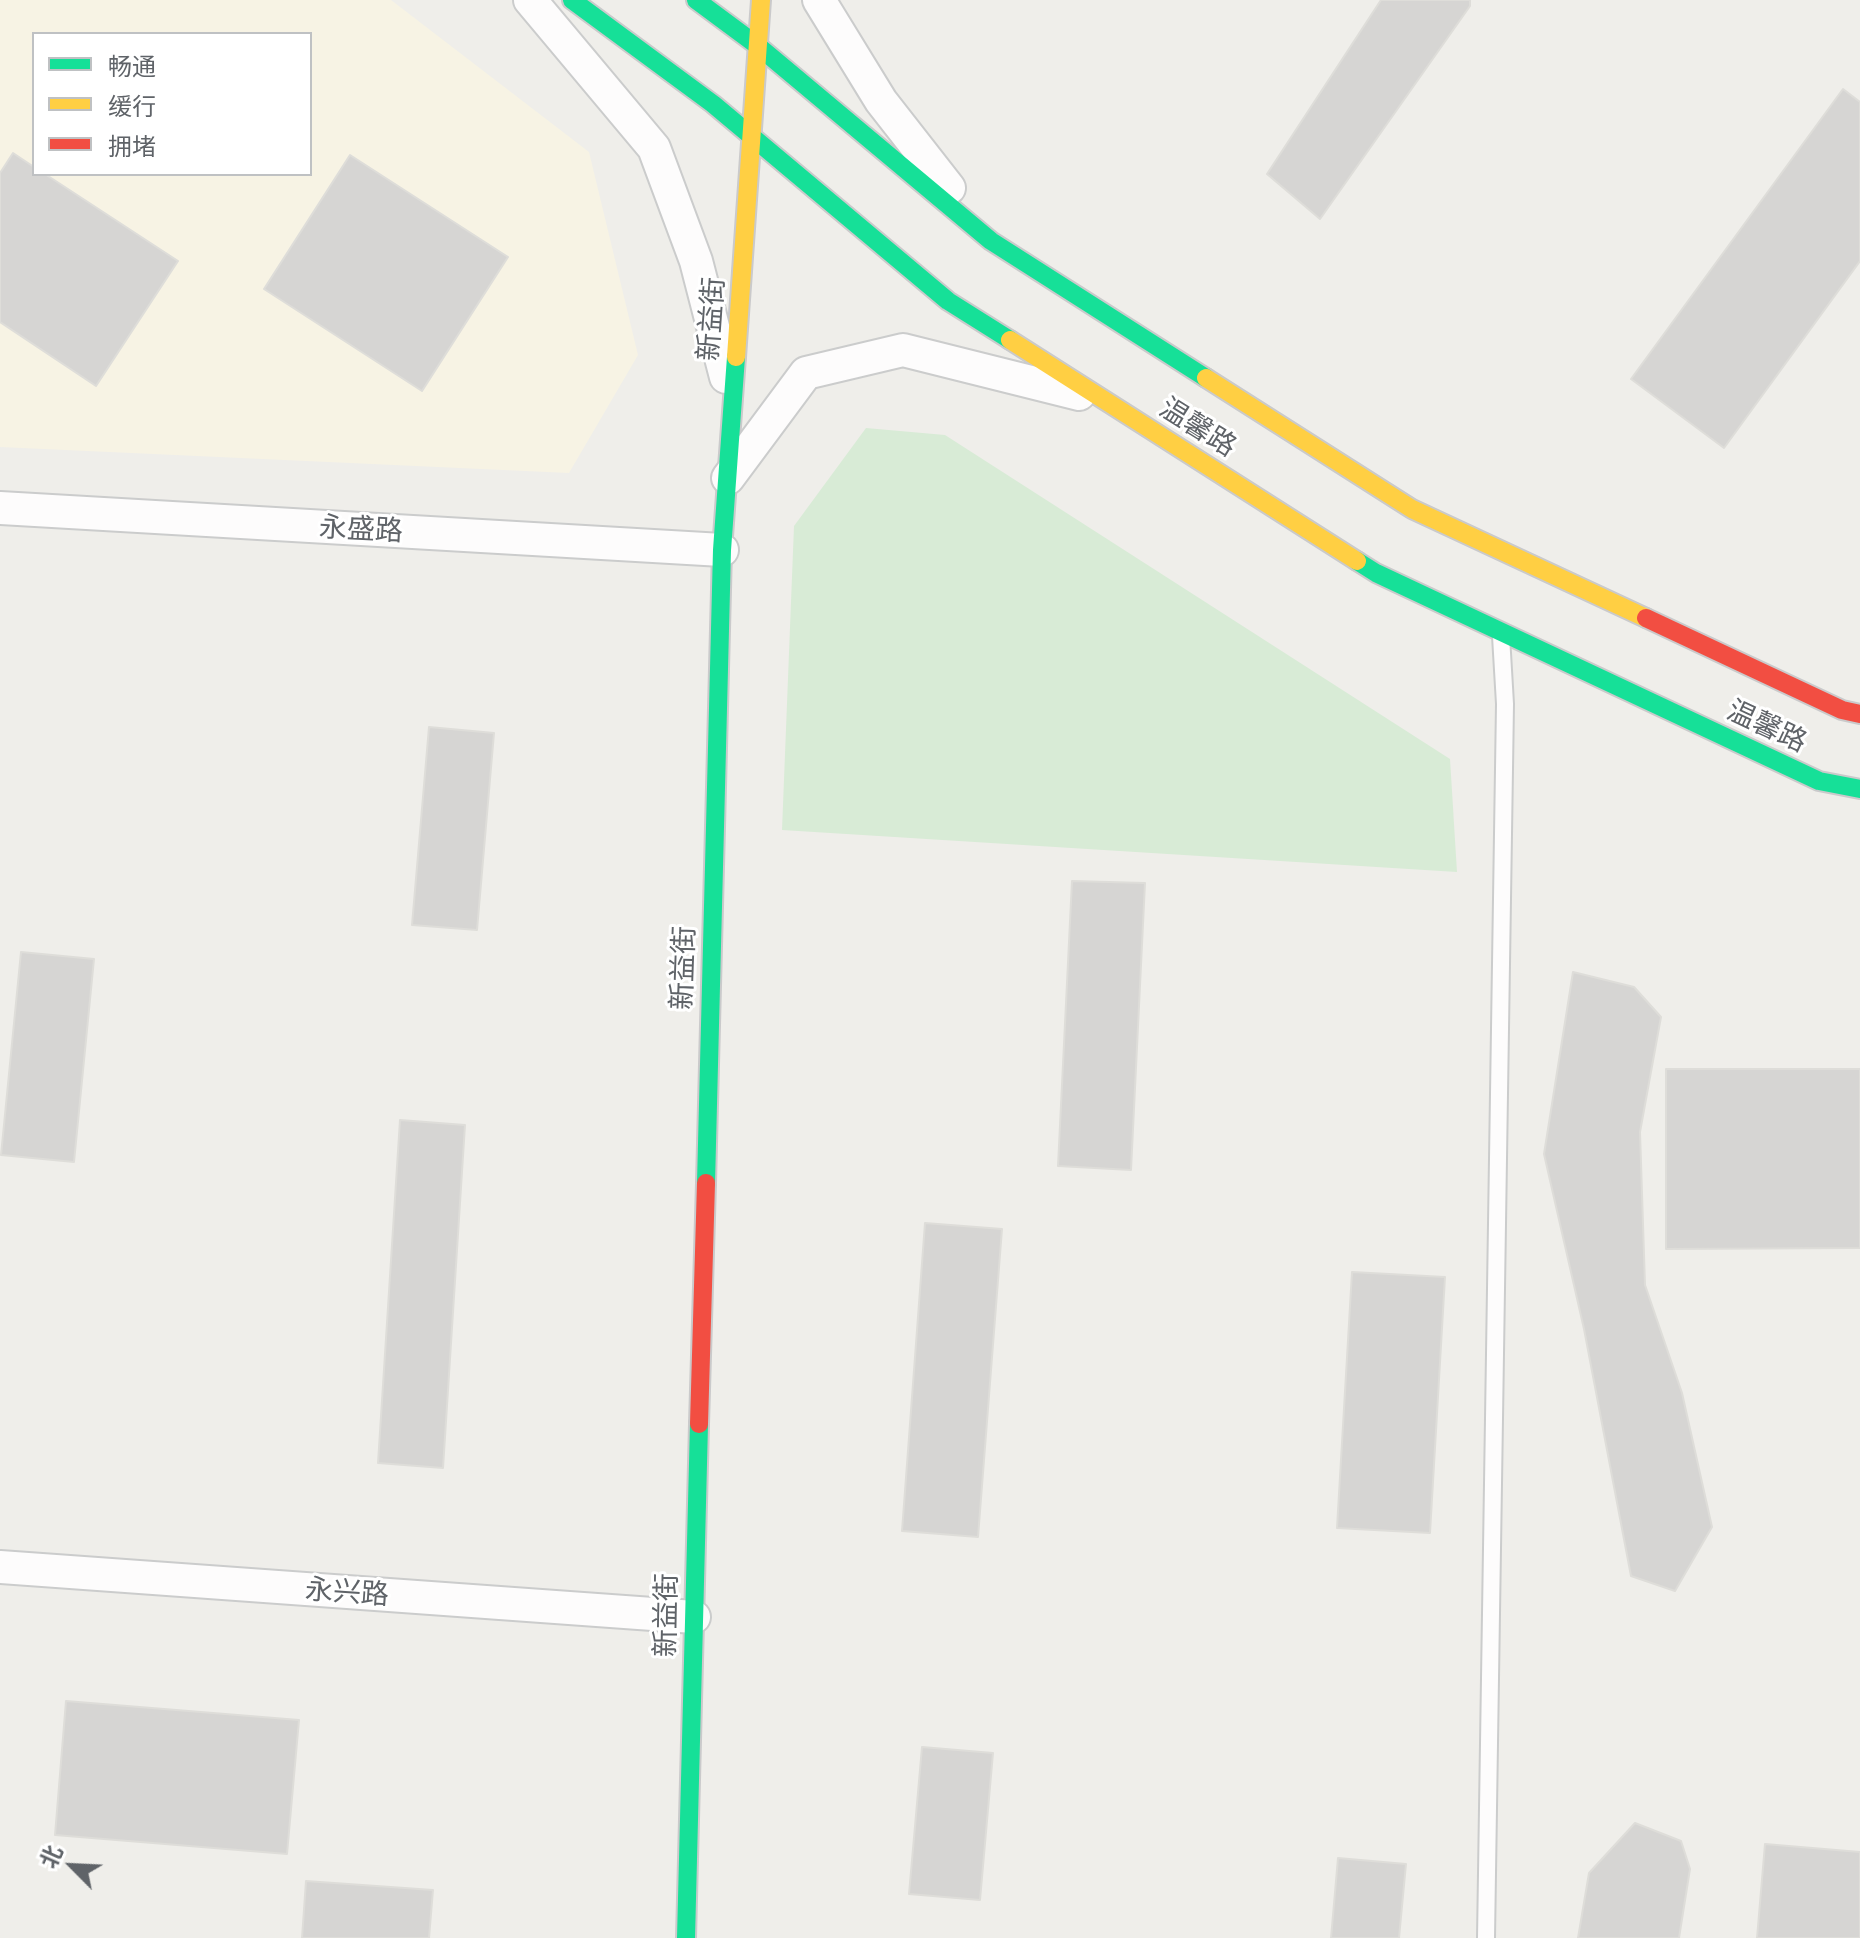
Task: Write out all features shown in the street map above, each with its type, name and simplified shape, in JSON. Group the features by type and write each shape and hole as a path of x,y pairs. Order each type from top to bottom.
{"main road":[{"name":"温馨路","path":"572,0 713,104 948,301 1376,573 1819,781 1860,789"},
{"name":"温馨路","path":"696,0 758,46 991,241 1412,509 1842,710 1860,714"},
{"name":"新益街","path":"686,1938 722,550 761,0"}],"street":[{"path":"530,0 654,148 696,261 733,403"},
{"path":"819,0 881,101 991,241"},
{"path":"728,478 806,373 903,350 1103,400"},
{"name":"永盛路","path":"0,508 722,550"},
{"name":"永兴路","path":"0,1567 694,1617"}],"lane":[{"path":"1486,1938 1505,704 1500,632"}],"shaded area":[{"path":"0,0 391,0 589,152 638,355 569,473 0,447"}],"green space":[{"path":"866,428 945,435 1450,759 1457,872 782,830 794,526"}],"building":[{"path":"1381,0 1470,0 1470,6 1320,219 1267,174"},
{"path":"1843,89 1860,102 1860,261 1724,448 1631,379"},
{"path":"13,153 32,166 32,176 48,176 178,261 96,386 0,322 0,173"},
{"path":"350,155 508,257 422,391 264,289"},
{"path":"429,727 494,733 477,930 412,925"},
{"path":"1072,881 1145,883 1131,1170 1058,1166"},
{"path":"21,952 94,959 74,1162 1,1155"},
{"path":"1573,972 1634,987 1661,1017 1640,1132 1645,1285 1682,1393 1712,1527 1675,1591 1631,1576 1584,1329 1544,1154"},
{"path":"1666,1069 1860,1069 1860,1248 1666,1249"},
{"path":"400,1120 465,1125 443,1468 378,1463"},
{"path":"925,1223 1002,1229 978,1537 902,1531"},
{"path":"1352,1272 1445,1277 1430,1533 1337,1528"},
{"path":"66,1701 299,1720 287,1854 55,1835"},
{"path":"922,1747 993,1753 980,1900 909,1894"},
{"path":"1635,1823 1681,1841 1690,1869 1679,1938 1578,1938 1589,1873"},
{"path":"1765,1844 1860,1852 1860,1938 1757,1938"},
{"path":"1338,1858 1406,1864 1399,1938 1331,1938"},
{"path":"306,1881 433,1890 429,1938 302,1938"}],"traffic: fast":[{"path":"572,0 713,104 948,301 1010,340"},
{"path":"696,0 758,46 991,241 1206,378"},
{"path":"706,1183 722,550 736,357"},
{"path":"1357,561 1376,573 1819,781 1860,789"},
{"path":"686,1938 699,1424"}],"traffic: slow":[{"path":"736,357 761,0"},
{"path":"1010,340 1357,561"},
{"path":"1206,378 1412,509 1646,618"}],"traffic: jam":[{"path":"1646,618 1842,710 1860,714"},
{"path":"699,1424 706,1183"}]}
